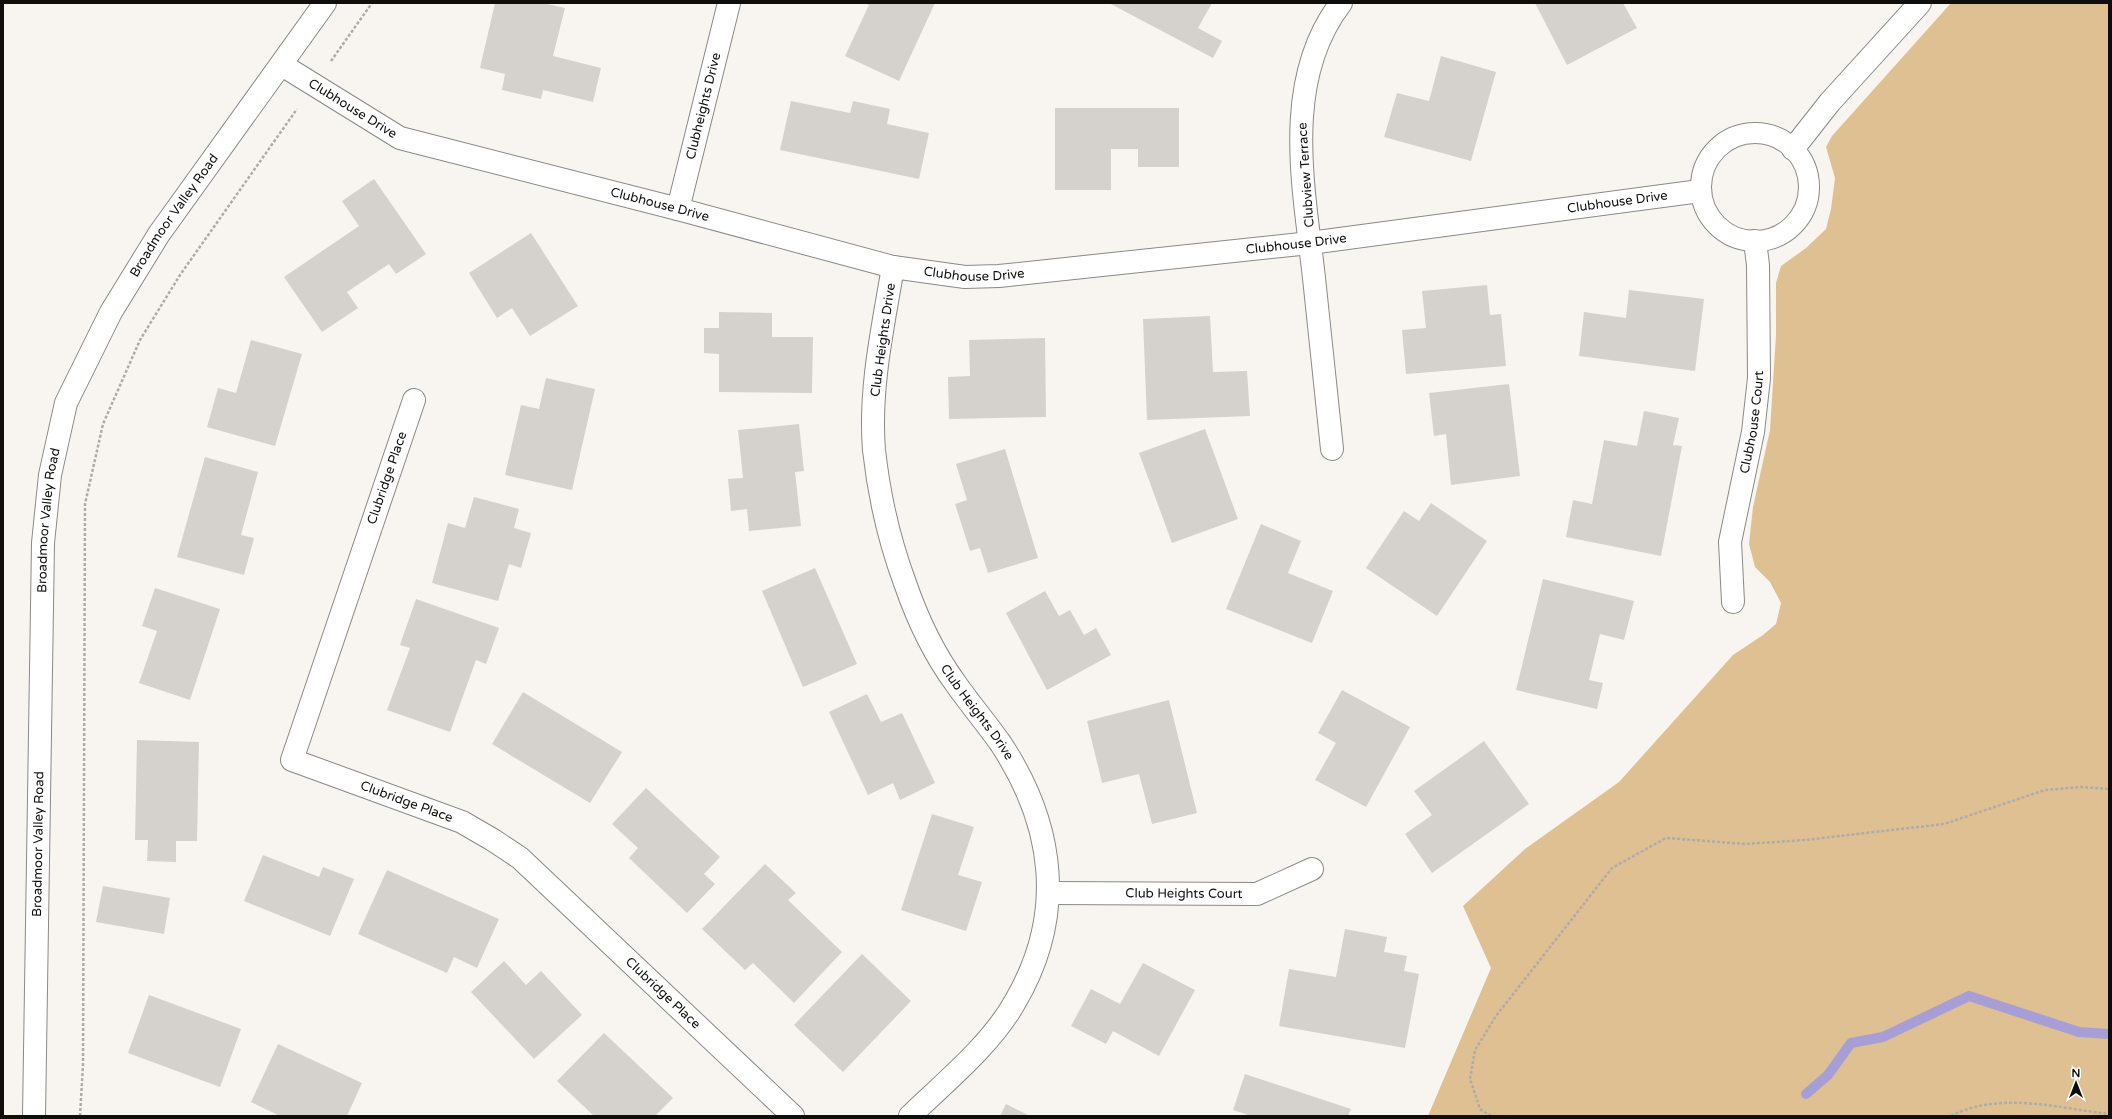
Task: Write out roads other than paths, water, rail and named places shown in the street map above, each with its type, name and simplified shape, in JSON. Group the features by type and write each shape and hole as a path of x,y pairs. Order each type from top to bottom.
{"street":[{"name":"Broadmoor Valley Road","path":"34,1116 44,544 50,475 66,403 111,312 159,234 282,65 325,3"},
{"name":"Clubheights Drive","path":"678,209 729,3"},
{"name":"Clubview Terrace","path":"1332,449 1310,243 1302,152 1301,121 1307,79 1316,48 1331,17 1341,3"},
{"path":"1793,148 1830,102 1920,3"},
{"name":"Clubhouse Drive","path":"282,65 400,138 678,209 893,268 965,277 999,276 1310,243 1700,191"},
{"name":"Clubhouse Court","path":"1733,602 1730,542 1753,432 1759,378 1758,265 1754,242"},
{"name":"Club Heights Drive","path":"893,268 879,352 874,427 874,448 881,498 891,542 905,584 924,630 954,682 1004,749 1018,772 1034,806 1048,861 1050,893 1040,942 1015,1002 994,1031 967,1061 910,1116"},
{"name":"Clubridge Place","path":"414,400 292,760 462,822 520,858 793,1116"},
{"name":"Club Heights Court","path":"1050,893 1257,894 1312,869"}],"lane":[{"path":"1748,133 1764,134 1780,139 1793,148 1803,161 1808,176 1809,192 1805,208 1797,222 1785,232 1770,239 1754,242 1739,239 1724,232 1709,216 1704,207 1700,191 1701,175 1708,160 1718,147 1732,138 1748,133"}],"waterway":[{"path":"1806,1094 1828,1075 1851,1043 1883,1037 1969,996 2079,1032 2109,1034"}]}
